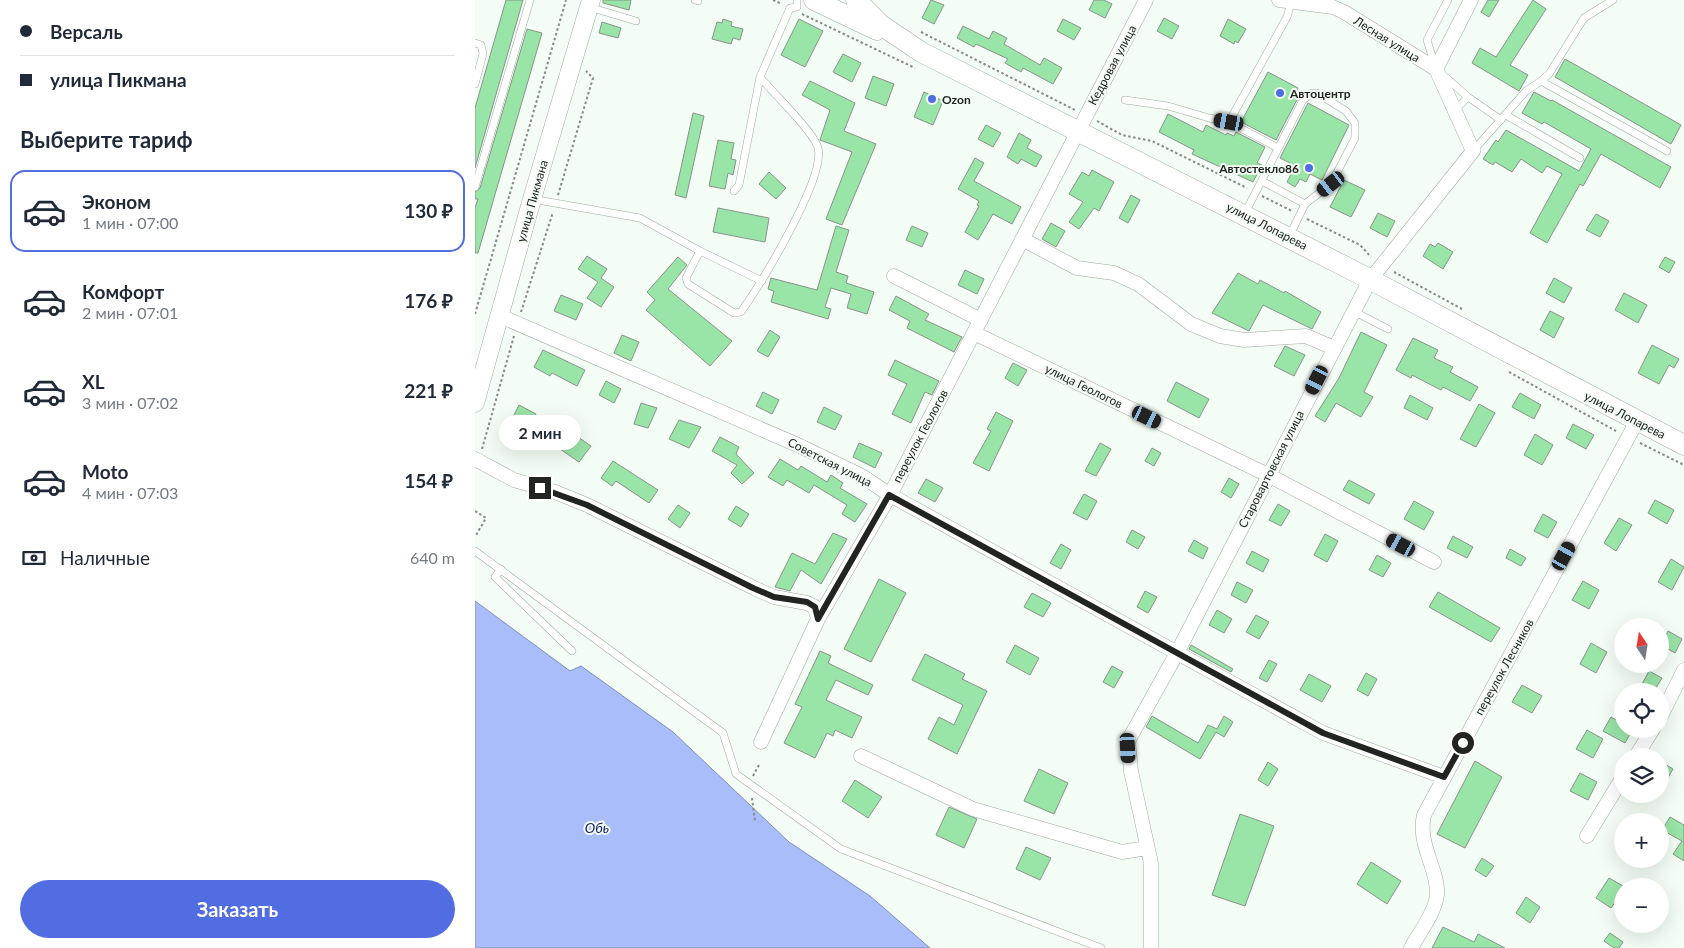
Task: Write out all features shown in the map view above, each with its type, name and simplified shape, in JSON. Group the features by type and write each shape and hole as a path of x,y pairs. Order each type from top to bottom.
{"main road":[{"path":"814,0 918,60"},
{"name":"улица Лопарева","path":"856,0 918,60 1082,122 1244,215 1289,238 1376,273 1633,430 1684,445"}],"street":[{"name":"Кедровая улица","path":"1082,122 1146,0"},
{"path":"1471,0 1436,69 1473,151"},
{"name":"Лесная улица","path":"1285,2 1311,2 1333,7 1436,69"},
{"name":"улица Пикмана","path":"475,403 532,199 590,4"},
{"name":"переулок Геологов","path":"761,742 818,619 889,495 1082,122"},
{"name":"Старовартовская улица","path":"1151,948 1151,863 1131,771 1128,741 1177,654 1353,311 1376,273 1473,151"},
{"path":"1022,239 1077,268 1114,273 1138,284 1191,324 1220,336 1244,340 1306,336 1334,348"},
{"path":"894,276 981,320"},
{"name":"Советская улица","path":"500,316 518,322 801,446 862,476 889,495 1323,733 1444,777"},
{"name":"улица Геологов","path":"974,333 1268,476 1434,562"},
{"name":"переулок Лесников","path":"1411,948 1433,908 1437,895 1421,824 1424,815 1633,430"},
{"path":"476,460 514,480 555,492 587,505 753,588 774,597 807,602 815,607 818,619"},
{"path":"1669,700 1684,670"},
{"path":"861,756 973,809 1121,852 1147,848"},
{"path":"1587,836 1614,791"}],"lane":[{"path":"475,187 530,0"},
{"path":"734,191 739,185 760,77 790,8 797,7 797,0"},
{"path":"1448,0 1427,40 1436,69 1468,97 1503,118 1580,158"},
{"path":"1473,151 1526,91 1549,74 1585,18 1613,0"},
{"path":"1229,122 1287,17 1285,2"},
{"path":"590,4 636,21"},
{"path":"475,42 481,45 483,54 475,84"},
{"path":"700,251 686,281 734,313 741,312 762,281 814,179 819,158 816,142 760,77"},
{"path":"1541,81 1667,151"},
{"path":"1244,215 1303,100 1312,93 1317,93 1340,106 1355,123 1355,138 1331,184 1305,204 1289,238"},
{"path":"1455,110 1468,97"},
{"path":"1125,100 1169,106 1229,122 1279,148"},
{"path":"1262,181 1305,204"},
{"path":"532,199 640,218 700,251 762,281"},
{"path":"1353,311 1388,329"},
{"path":"475,551 723,733 736,774 841,849 1101,948"},
{"path":"501,569 495,577 572,651"}],"path":[{"path":"475,314 566,0"},
{"path":"773,0 918,60"},
{"path":"921,32 1082,122 1122,135 1152,140 1300,215 1360,246 1376,273 1465,312"},
{"path":"476,460 481,453 518,322 593,78 586,71 589,63"},
{"path":"1504,369 1633,430 1684,465"},
{"path":"475,511 485,518 475,537"},
{"path":"755,821 750,783 760,763"}],"water":[{"name":"Обь","path":"475,601 570,671 581,666 673,732 789,842 870,896 930,948 475,948"}],"building":[{"path":"506,0 523,0 475,168 475,108"},
{"path":"603,0 631,0 629,10 603,3"},
{"path":"931,0 944,5 934,24 922,18"},
{"path":"1094,0 1104,0 1112,4 1105,18 1089,10"},
{"path":"1488,0 1499,0 1489,17 1481,12"},
{"path":"1533,0 1546,9 1510,65 1528,75 1519,91 1472,63 1480,48 1496,57"},
{"path":"1164,18 1179,26 1172,39 1157,31"},
{"path":"723,19 732,22 731,26 743,29 740,40 733,38 731,44 712,39 717,22 722,23"},
{"path":"799,19 823,31 805,67 781,55"},
{"path":"1063,19 1081,28 1074,40 1057,31"},
{"path":"1228,19 1246,29 1238,43 1235,41 1234,44 1220,36"},
{"path":"602,22 621,28 618,38 599,33"},
{"path":"963,26 989,39 993,31 1007,38 1004,44 1040,65 1044,58 1062,68 1053,84 1023,68 1021,72 1005,63 1008,59 976,44 974,47 957,38"},
{"path":"527,29 542,33 478,253 475,253 475,208 478,199 475,199 475,192 480,188"},
{"path":"843,54 861,63 852,82 833,72"},
{"path":"1565,59 1681,125 1671,144 1555,77"},
{"path":"1268,72 1298,88 1294,96 1298,98 1276,140 1241,122"},
{"path":"873,76 894,84 886,106 865,98"},
{"path":"810,81 855,103 844,131 876,144 842,225 826,219 852,152 820,140 830,110 802,95"},
{"path":"924,92 943,101 933,125 914,117"},
{"path":"1534,92 1552,100 1671,167 1660,188 1601,154 1583,186 1580,184 1547,243 1530,233 1562,174 1547,166 1542,173 1521,159 1512,172 1495,162 1493,165 1483,159 1496,140 1498,142 1506,130 1579,171 1591,149 1544,122 1542,124 1522,113"},
{"path":"1308,103 1349,125 1322,180 1310,174 1306,182 1300,179 1295,187 1287,182 1291,174 1285,172 1290,163 1280,158"},
{"path":"693,113 704,116 686,198 675,195"},
{"path":"1168,114 1203,132 1206,125 1226,135 1227,133 1234,136 1236,132 1265,147 1257,163 1262,165 1253,182 1192,154 1194,150 1159,132"},
{"path":"986,125 1001,133 993,147 978,139"},
{"path":"1019,133 1031,140 1027,148 1042,156 1036,167 1021,159 1018,164 1007,157"},
{"path":"718,140 734,143 731,159 736,160 733,175 728,173 725,189 709,186"},
{"path":"975,158 984,163 974,181 1021,207 1012,224 993,214 978,240 965,232 979,206 977,205 979,201 958,189"},
{"path":"1092,170 1114,182 1099,211 1094,208 1079,229 1069,222 1083,202 1069,194 1082,172 1089,176"},
{"path":"769,172 786,188 776,199 759,184"},
{"path":"1344,180 1365,190 1351,217 1330,207"},
{"path":"1131,195 1140,200 1128,223 1119,218"},
{"path":"718,208 769,218 765,242 713,232"},
{"path":"1378,213 1395,221 1387,237 1370,228"},
{"path":"1596,214 1609,221 1600,237 1586,230"},
{"path":"1051,223 1065,231 1056,247 1042,239"},
{"path":"836,226 849,230 836,272 848,276 846,283 874,292 867,314 847,308 851,294 831,288 825,307 831,309 828,319 771,302 774,291 768,289 771,278 817,290"},
{"path":"912,226 928,233 922,247 906,240"},
{"path":"1438,243 1453,252 1443,269 1423,256 1430,244 1435,247"},
{"path":"587,256 607,269 601,278 614,287 601,307 587,298 598,282 578,269"},
{"path":"678,257 687,265 668,289 732,341 710,366 646,310 655,300 647,292"},
{"path":"1665,257 1675,262 1669,273 1659,267"},
{"path":"965,270 984,279 977,294 958,285"},
{"path":"1238,273 1258,284 1260,280 1284,293 1285,291 1321,312 1312,329 1263,305 1249,331 1212,313"},
{"path":"1554,278 1572,288 1564,303 1546,293"},
{"path":"1624,293 1647,305 1638,323 1615,310"},
{"path":"561,295 583,304 576,320 554,311"},
{"path":"896,296 929,314 925,320 962,337 954,352 907,328 910,321 889,310"},
{"path":"1550,311 1564,318 1554,338 1540,330"},
{"path":"770,330 780,337 768,357 757,351"},
{"path":"1361,332 1387,345 1364,392 1373,397 1361,417 1336,403 1325,422 1315,416 1339,378"},
{"path":"622,335 639,342 631,361 614,353"},
{"path":"1413,338 1438,350 1434,358 1453,367 1450,372 1478,387 1470,401 1443,387 1441,390 1412,375 1411,378 1396,370"},
{"path":"1652,345 1679,359 1674,368 1669,365 1659,384 1638,373"},
{"path":"1285,346 1305,355 1294,376 1274,366"},
{"path":"543,350 585,370 577,386 552,373 550,376 534,367"},
{"path":"895,360 939,381 932,395 925,392 911,423 892,414 907,384 888,375"},
{"path":"1013,363 1027,370 1018,386 1005,378"},
{"path":"606,381 621,389 614,403 599,395"},
{"path":"1176,382 1209,399 1199,418 1167,401"},
{"path":"763,392 779,400 772,414 756,406"},
{"path":"1520,393 1541,405 1534,419 1512,407"},
{"path":"1410,395 1433,408 1427,420 1404,408"},
{"path":"641,403 657,408 648,428 634,424"},
{"path":"1479,404 1495,413 1476,447 1460,439"},
{"path":"519,405 536,414 526,434 509,425"},
{"path":"824,407 842,416 835,430 817,422"},
{"path":"996,412 1013,421 989,471 973,463 991,431 987,429"},
{"path":"679,420 701,427 689,448 669,439"},
{"path":"1573,424 1594,435 1586,449 1566,438"},
{"path":"568,430 591,446 579,462 557,447"},
{"path":"1535,434 1553,445 1542,465 1524,455"},
{"path":"720,437 739,447 736,454 754,473 742,484 731,473 737,465 712,451"},
{"path":"859,443 882,453 875,468 853,457"},
{"path":"1100,443 1111,449 1096,476 1085,471"},
{"path":"1152,448 1161,453 1154,466 1145,461"},
{"path":"780,459 798,470 801,466 827,482 831,475 843,483 840,488 867,504 855,522 842,514 847,505 814,485 809,493 787,480 783,486 768,477"},
{"path":"613,461 658,490 649,503 616,481 612,486 601,478"},
{"path":"1229,478 1239,484 1231,498 1221,492"},
{"path":"926,479 943,488 935,502 918,493"},
{"path":"1349,480 1375,494 1369,504 1343,490"},
{"path":"1084,494 1097,501 1087,520 1073,513"},
{"path":"1655,500 1674,510 1667,524 1648,513"},
{"path":"1414,501 1434,512 1424,530 1404,519"},
{"path":"1278,504 1290,511 1281,526 1269,520"},
{"path":"678,505 690,513 680,528 668,519"},
{"path":"736,506 749,514 741,527 728,519"},
{"path":"1543,514 1557,522 1548,538 1534,531"},
{"path":"1619,518 1632,525 1616,551 1604,543"},
{"path":"1132,530 1145,537 1138,549 1126,542"},
{"path":"833,533 847,539 821,584 801,570 790,591 775,587 792,553 815,564"},
{"path":"1325,534 1338,541 1327,562 1314,555"},
{"path":"1453,536 1473,547 1467,558 1447,548"},
{"path":"1194,540 1208,548 1203,559 1188,551"},
{"path":"1061,544 1071,550 1061,569 1050,563"},
{"path":"1510,549 1526,558 1521,566 1506,558"},
{"path":"1252,551 1269,560 1263,572 1246,563"},
{"path":"1377,555 1391,563 1383,577 1369,570"},
{"path":"1671,559 1684,567 1672,590 1658,582"},
{"path":"879,579 906,593 871,662 844,649"},
{"path":"1583,581 1599,590 1589,609 1572,600"},
{"path":"1237,582 1253,590 1246,603 1231,595"},
{"path":"1145,591 1157,597 1148,613 1137,607"},
{"path":"1438,592 1500,628 1491,642 1429,607"},
{"path":"1032,593 1051,603 1043,617 1024,607"},
{"path":"1217,610 1232,619 1224,633 1209,625"},
{"path":"1256,615 1269,622 1259,639 1246,632"},
{"path":"1669,632 1682,639 1675,653 1669,650"},
{"path":"1591,643 1607,652 1596,673 1580,664"},
{"path":"1015,645 1039,658 1030,675 1006,662"},
{"path":"1191,645 1233,669 1231,672 1189,649"},
{"path":"820,651 831,656 828,663 873,685 868,695 836,680 826,700 862,717 852,738 835,730 833,736 827,733 815,758 784,743 802,707 795,704"},
{"path":"925,654 965,674 962,679 987,691 957,754 928,739 939,717 954,725 963,705 912,680"},
{"path":"1269,660 1277,664 1267,682 1259,678"},
{"path":"1112,666 1123,672 1114,688 1103,682"},
{"path":"1366,673 1377,679 1368,696 1357,690"},
{"path":"1648,673 1653,673 1662,678 1659,683 1643,683"},
{"path":"1309,674 1331,686 1322,702 1300,690"},
{"path":"1522,685 1542,696 1532,713 1512,702"},
{"path":"1152,716 1198,743 1208,725 1217,729 1224,716 1233,722 1224,737 1216,732 1200,759 1146,727"},
{"path":"1611,717 1614,719 1614,737 1603,731"},
{"path":"1587,730 1603,739 1593,758 1576,749"},
{"path":"1616,738 1628,738 1625,743"},
{"path":"1475,761 1502,777 1465,848 1437,834"},
{"path":"1268,762 1278,769 1268,786 1258,780"},
{"path":"1669,767 1673,769 1669,776"},
{"path":"1039,769 1068,783 1054,814 1024,801"},
{"path":"1580,773 1597,782 1588,800 1570,791"},
{"path":"855,780 882,797 868,818 842,801"},
{"path":"949,807 977,819 964,848 936,835"},
{"path":"1240,814 1274,826 1245,906 1212,895"},
{"path":"1670,817 1684,825 1684,861 1673,854 1682,841 1669,834"},
{"path":"1026,847 1051,858 1040,880 1016,869"},
{"path":"1482,858 1494,866 1486,877 1475,870"},
{"path":"1371,862 1401,881 1387,904 1357,884"},
{"path":"1609,878 1614,881 1614,904 1611,908 1596,898"},
{"path":"1526,897 1540,907 1530,923 1516,913"},
{"path":"1443,927 1474,942 1478,934 1505,948 1432,948"},
{"path":"1610,933 1623,942 1619,948 1614,948 1604,941"}],"place":[{"name":"Автоцентр","path":"1280,93"},
{"name":"Ozon","path":"932,99"},
{"name":"Автостекло86","path":"1309,168"}],"route":[{"path":"540,488 587,505 683,554 774,597 807,602 815,607 818,619 889,495 1323,733 1444,777 1463,743"}]}
